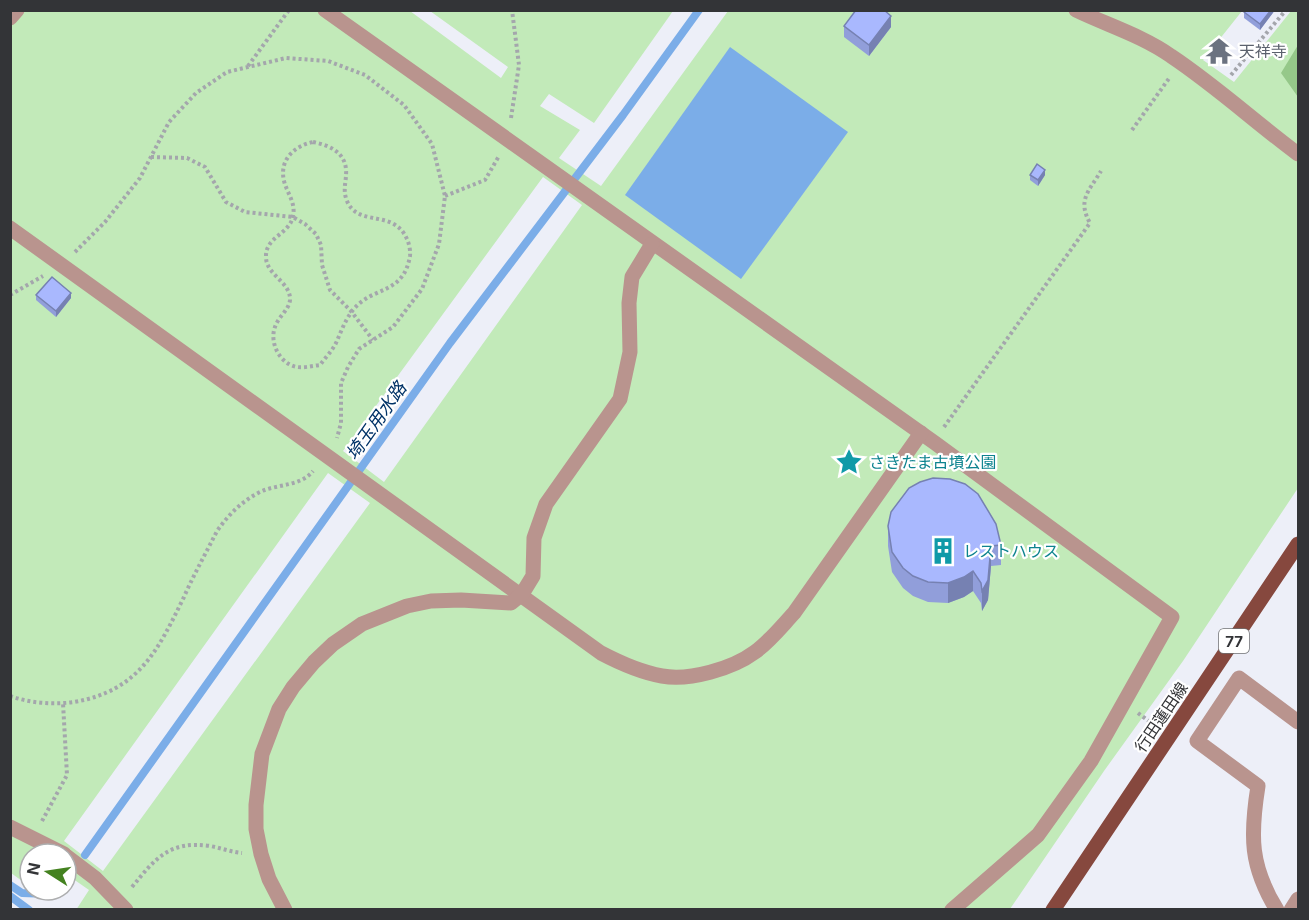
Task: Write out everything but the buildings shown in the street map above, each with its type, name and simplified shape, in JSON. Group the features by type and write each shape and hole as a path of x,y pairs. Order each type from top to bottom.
{"main road":[{"name":"行田蓮田線","path":"1053,909 1299,544"}],"street":[{"path":"10,18 17,10"},
{"path":"325,10 935,443 1172,617 1091,761 1038,835 952,909"},
{"path":"1076,10 1155,46 1180,62 1219,89 1257,124 1299,154"},
{"path":"10,228 601,653 620,663 664,677 710,673 753,654 772,638 794,613 921,434"},
{"path":"285,909 269,879 256,829 256,805 262,754 279,709 293,687 314,662 333,644 362,624 407,606 431,601 511,603 522,594 533,576 534,538 546,504 620,399 630,352 629,303 632,278 652,244"},
{"path":"1277,909 1258,872 1254,853 1253,820 1258,786 1197,741 1239,678 1299,722"},
{"path":"10,827 41,842"},
{"path":"78,865 95,878 123,906"},
{"path":"1291,909 1299,899"}],"path":[{"path":"248,67 289,10"},
{"path":"1219,89 1286,10"},
{"path":"10,295 62,264 105,222 140,178 169,122 196,93 227,72 286,58 328,61 365,75 404,105 432,144 445,196 439,244 422,290 393,327 359,349 348,367 341,383 339,435 325,455 306,479 262,491 228,515 217,531 156,652 125,683 103,694 63,703 38,703 10,696"},
{"path":"1131,130 1180,62"},
{"path":"313,142 328,144 341,157 346,169 344,194 349,206 362,216 385,221 398,227 408,241 410,251 407,269 398,283 367,299 351,311 335,345 320,365 294,366 283,360 278,353 273,336 275,327 290,300 289,292 267,266 266,250 269,244 290,224 293,217 293,202 284,180 285,166 290,154 301,145 313,142"},
{"path":"151,157 187,158 205,167 226,202 245,212 293,217 316,234 321,245 322,265 330,290 351,311 373,340"},
{"path":"935,443 946,423 1090,224 1084,212 1084,198 1101,171"},
{"path":"34,838 67,775 63,703"},
{"path":"123,906 149,865 170,848 192,845 210,846 231,852 261,854"}],"green space":[{"name":"さきたま古墳公園","path":"11,11 410,11 501,78 508,67 430,11 673,11 594,123 549,94 540,106 580,130 559,158 601,186 728,11 1242,11 1203,60 1234,82 1291,11 1298,11 1298,488 1183,661 1104,771 1010,909 76,910 89,890 78,882 78,852 103,871 370,503 328,473 65,842 18,842 18,878 11,873","holes":["543,177 582,205 384,482 343,451"]},
{"path":"1298,45 1298,97 1281,73"}],"water":[{"path":"730,47 848,132 741,279 625,195"}],"waterway":[{"name":"埼玉用水路","path":"85,855 450,343 623,115 699,10"},
{"name":"埼玉用水路","path":"10,885 18,890"},
{"path":"10,896 29,910"}],"place":[{"name":"天祥寺","path":"1219,51"},
{"name":"さきたま古墳公園","path":"849,462"},
{"name":"レストハウス","path":"943,551"}]}
